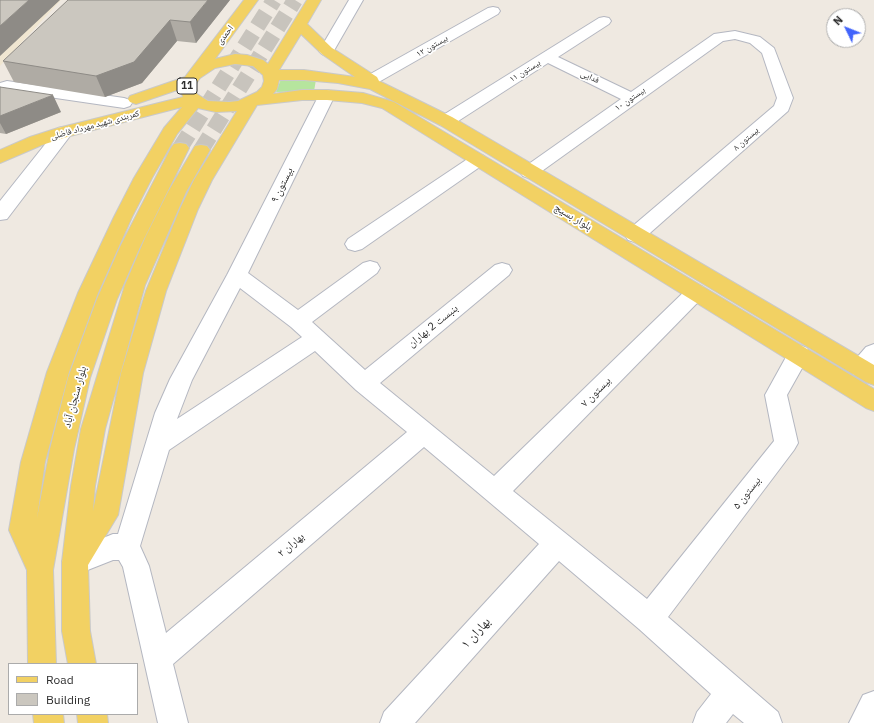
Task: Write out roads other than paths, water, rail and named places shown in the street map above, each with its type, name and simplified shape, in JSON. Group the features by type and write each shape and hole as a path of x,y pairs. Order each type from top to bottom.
{"main road":[{"name":"احمدی","path":"194,75 251,0"},
{"name":"11","path":"270,74 314,0"},
{"name":"بلوار بسیج","path":"300,25 327,51 372,82 446,121 635,235 870,366"},
{"path":"222,38 227,47 234,52 243,55 254,56 266,54 287,46"},
{"name":"11","path":"235,60 258,63 270,74 272,81 269,88 263,95 252,101 229,107 216,108 204,105 194,100 188,91 194,75 216,63 235,60"},
{"path":"270,74 338,78 372,82"},
{"name":"کمربندی شهید مهرداد فاضلی","path":"0,142 52,123 164,91 194,75"},
{"path":"327,95 329,89 338,78"},
{"name":"بلوار بسیج","path":"252,101 302,95 327,95 362,98 388,105 874,400"},
{"path":"82,663 76,631 75,562 83,486 92,436 118,336 135,285 156,236 189,169 182,147 177,123 194,100"},
{"name":"کمربندی شهید مهرداد فاضلی","path":"0,156 36,141 64,132 194,100"},
{"path":"75,562 105,515 132,373 156,291 189,209 219,152 252,101"},
{"path":"177,123 193,118 211,116 225,121 232,131"},
{"path":"118,118 139,120 150,124 160,134 182,147"},
{"name":"بلوار سنجان آباد","path":"42,663 40,570 62,449 79,378 90,342 130,247 182,147"}],"street":[{"path":"327,51 356,0"},
{"name":"بیستون ۱۲","path":"372,82 493,11"},
{"name":"بیستون ۱۱","path":"446,121 604,21"},
{"name":"بیستون ۱۰","path":"529,172 719,37 735,35"},
{"name":"بیستون ۸","path":"635,235 782,108 785,98 769,51 755,40 735,35"},
{"name":"فدایی","path":"547,57 632,98"},
{"path":"8,83 124,103"},
{"name":"بیستون ۹","path":"127,547 159,444 167,413 181,379 237,275 327,95"},
{"path":"0,214 64,132"},
{"path":"355,244 478,160"},
{"path":"298,321 370,268"},
{"name":"بنبست 2 بهاران","path":"364,383 502,270"},
{"path":"237,275 298,321 364,383 650,618 730,692 768,723"},
{"name":"بیستون ۷","path":"496,491 696,292"},
{"path":"159,444 316,339"},
{"name":"بیستون ۵","path":"650,618 786,443 776,395 799,354"},
{"name":"بهاران ۲","path":"158,658 424,432"},
{"name":"بهاران ۱","path":"395,723 558,543"},
{"path":"75,562 113,547 127,547 136,566 173,723"},
{"path":"708,723 730,692"},
{"path":"864,723 874,706"}],"tunnel":[{"path":"180,148 274,0"},
{"path":"201,150 295,0"}]}
